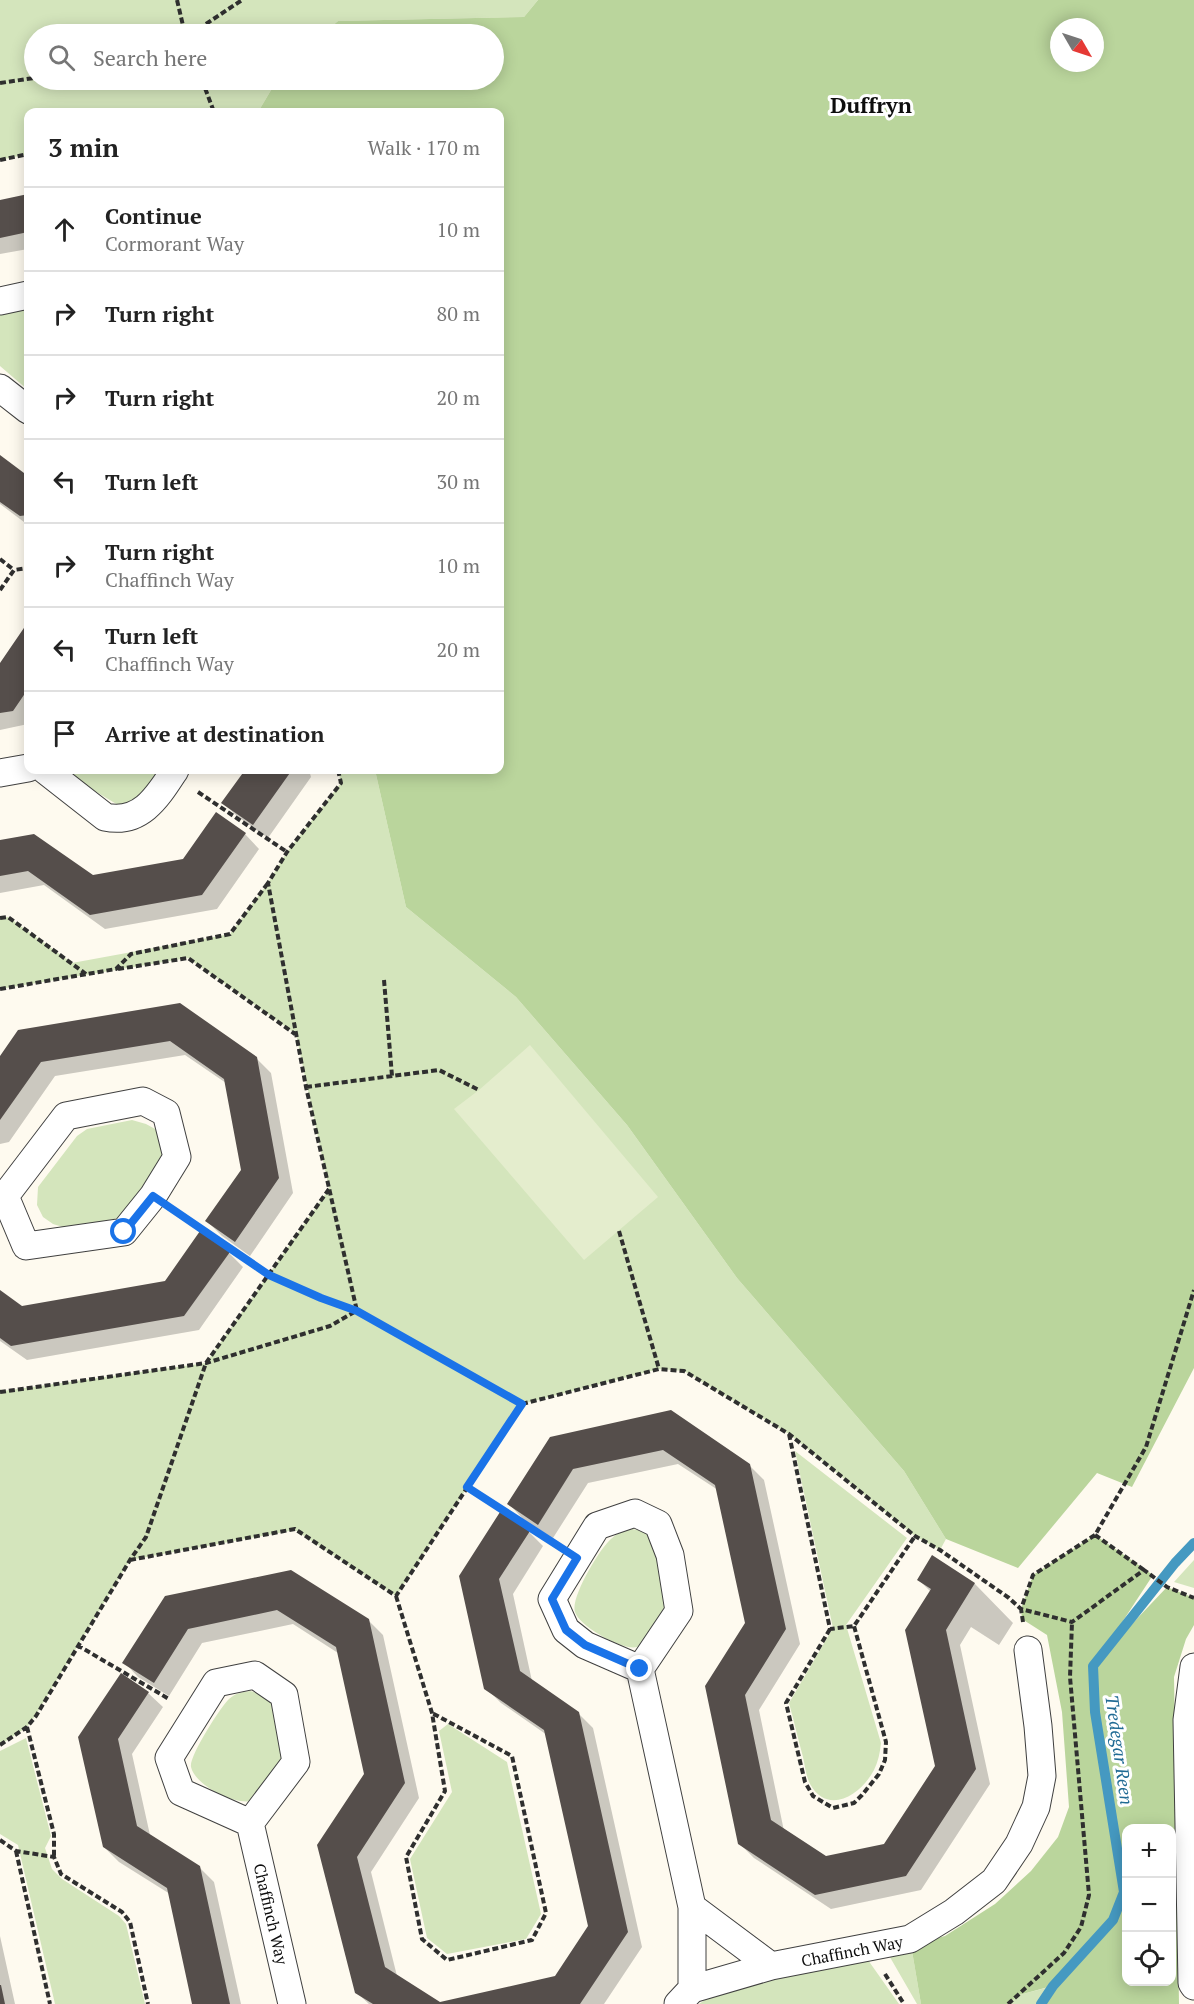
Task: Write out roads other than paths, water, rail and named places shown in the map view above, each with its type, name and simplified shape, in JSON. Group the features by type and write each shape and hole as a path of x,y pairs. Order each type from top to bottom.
{"street":[{"path":"0,301 24,297"},
{"path":"0,388 24,407"},
{"path":"0,773 24,769"},
{"path":"50,774 105,818 116,820 144,811 172,774"},
{"path":"143,1101 166,1113 177,1157 153,1196 124,1232 26,1246 3,1197 66,1116 143,1101"},
{"path":"635,1513 658,1524 670,1555 679,1611 640,1669 585,1645 566,1630 552,1599 597,1526 635,1513"},
{"name":"Chaffinch Way","path":"640,1669 692,1907 685,1997 771,1966 910,1939 954,1912 994,1881 1019,1844 1036,1807 1042,1776 1028,1650"},
{"path":"1193,1991 1187,1719 1194,1667"},
{"path":"255,1675 284,1695 296,1762 249,1823 181,1792 169,1758 216,1683 255,1675"},
{"name":"Chaffinch Way","path":"249,1823 292,2004"},
{"path":"692,1907 771,1966"}],"waterway":[{"name":"Tredegar Reen","path":"1041,2004 1053,1986 1113,1920 1124,1892 1095,1712 1093,1666 1175,1563 1194,1543"}],"district":[{"name":"Duffryn","path":"871,105"}]}
